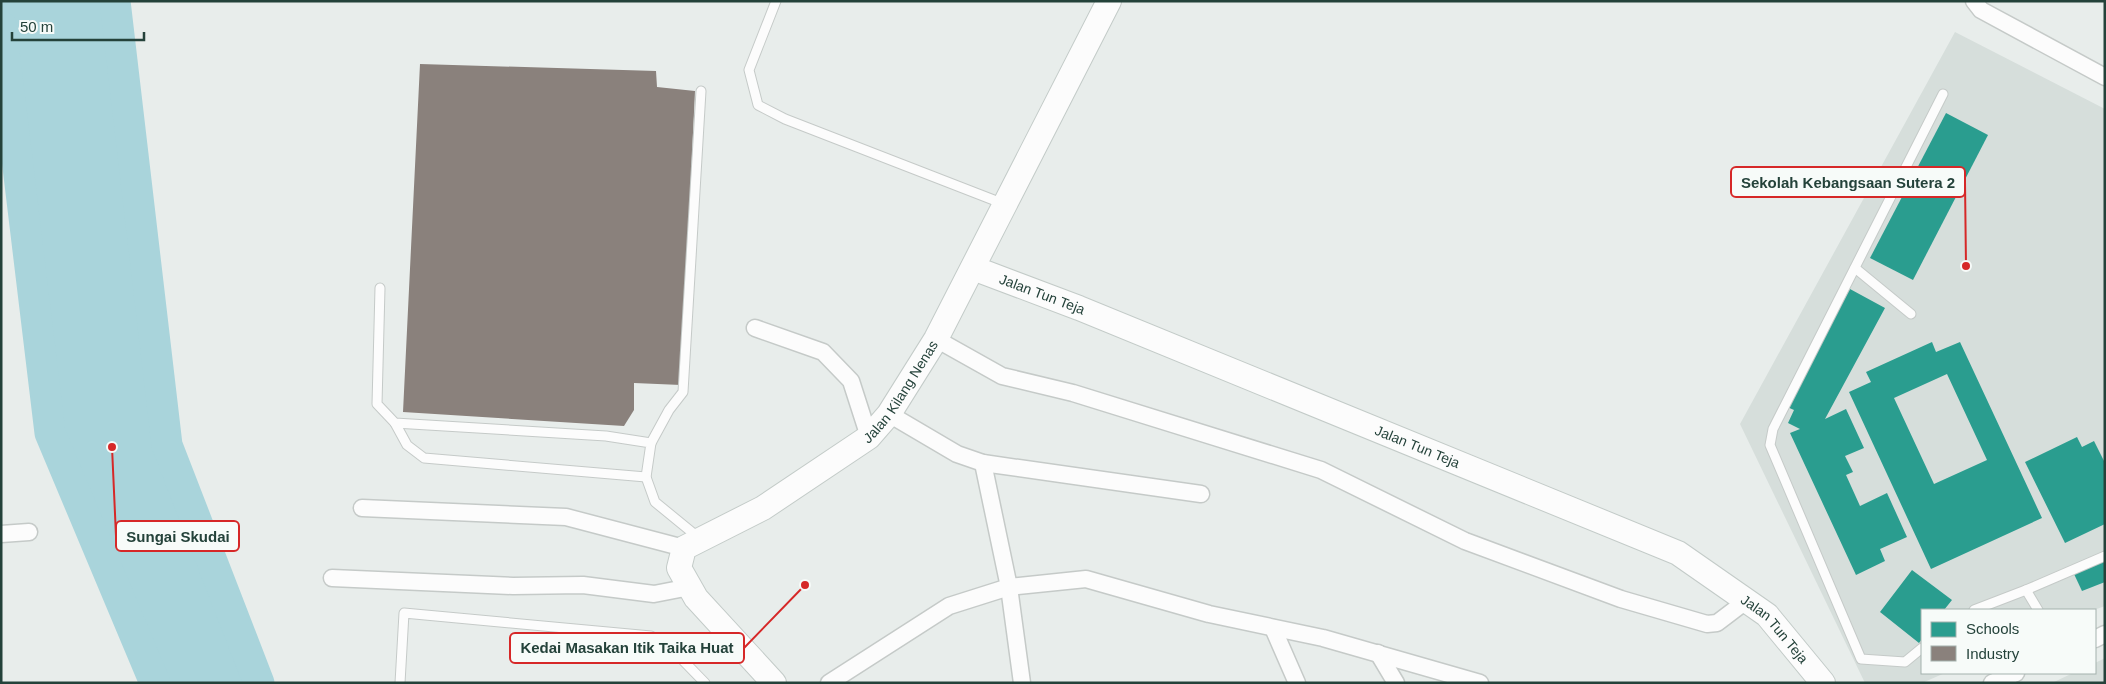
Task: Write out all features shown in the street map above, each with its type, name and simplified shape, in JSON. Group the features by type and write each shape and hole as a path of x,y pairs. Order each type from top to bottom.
{"street":[{"name":"Jalan Kilang Nenas","path":"693,544 762,508 869,436 889,414 936,339 1109,1"},
{"path":"1974,1 1981,10 2105,77"},
{"name":"Jalan Tun Teja","path":"973,268 1079,308 1678,553 1767,615 1823,683"},
{"path":"755,328 823,352 851,381 869,436"},
{"path":"936,339 1002,376 1073,393 1321,470 1465,541 1621,599 1707,624 1717,622 1746,601"},
{"path":"889,414 957,454 983,463 1201,494"},
{"path":"983,463 1009,587 1022,683"},
{"path":"362,508 566,517 693,544 679,568 696,598 774,683"},
{"path":"1,534 29,532"},
{"path":"332,578 513,586 583,585 654,594 690,587"},
{"path":"829,683 949,606 1009,587 1086,580 1209,614 1324,638 1480,683"},
{"path":"1273,628 1297,683"},
{"path":"1378,653 1396,683"},
{"path":"1992,683 2014,674"}],"lane":[{"path":"776,1 750,70 758,106 785,119 1004,204"},
{"path":"693,544 655,502 646,476 651,443 669,410 683,392 701,91"},
{"path":"1921,649 1905,662 1861,659 1770,445 1773,430 1943,94"},
{"path":"1855,268 1911,314"},
{"path":"380,288 377,404 394,423 406,445 424,458 646,476"},
{"path":"394,423 606,436 651,443"},
{"path":"1977,609 2105,556"},
{"path":"2026,590 2037,609"},
{"path":"400,683 404,614 651,636 669,646 705,683"}],"shaded area":[{"path":"1955,32 2105,109 2105,606 2096,609 1921,609 1921,674 1943,674 1922,683 1865,683 1740,424"},
{"path":"2105,658 2105,683 2052,683 2071,674 2096,674 2096,662"}],"water":[{"path":"1,1 115,1 167,445 259,683 155,683 50,433 1,26"}],"building: Schools":[{"path":"1946,113 1988,135 1913,280 1870,258"},
{"path":"1850,289 1885,308 1825,419 1846,409 1864,448 1845,456 1853,472 1846,475 1860,506 1887,493 1907,537 1880,549 1885,561 1856,575 1790,433 1800,429 1788,423 1794,410 1785,406"},
{"path":"1932,342 1936,352 1960,342 2042,518 1931,569 1849,392 1871,382 1866,372","holes":["1947,374 1987,460 1934,484 1894,398"]},
{"path":"2077,437 2082,447 2094,441 2105,463 2105,524 2065,543 2025,462"},
{"path":"2105,560 2105,582 2082,591 2074,574"},
{"path":"1912,570 1952,600 1945,609 1921,609 1921,640 1919,643 1880,612"}],"building: Industry":[{"path":"420,64 656,71 657,87 695,91 681,385 634,383 634,410 624,426 403,412"}],"waterway":[{"path":"115,1 167,445 259,683"},
{"path":"1,26 50,433 155,683"}],"place":[{"name":"Sekolah Kebangsaan Sutera 2","path":"1966,266"},
{"name":"Sungai Skudai","path":"112,447"},
{"name":"Kedai Masakan Itik Taika Huat","path":"805,585"}]}
